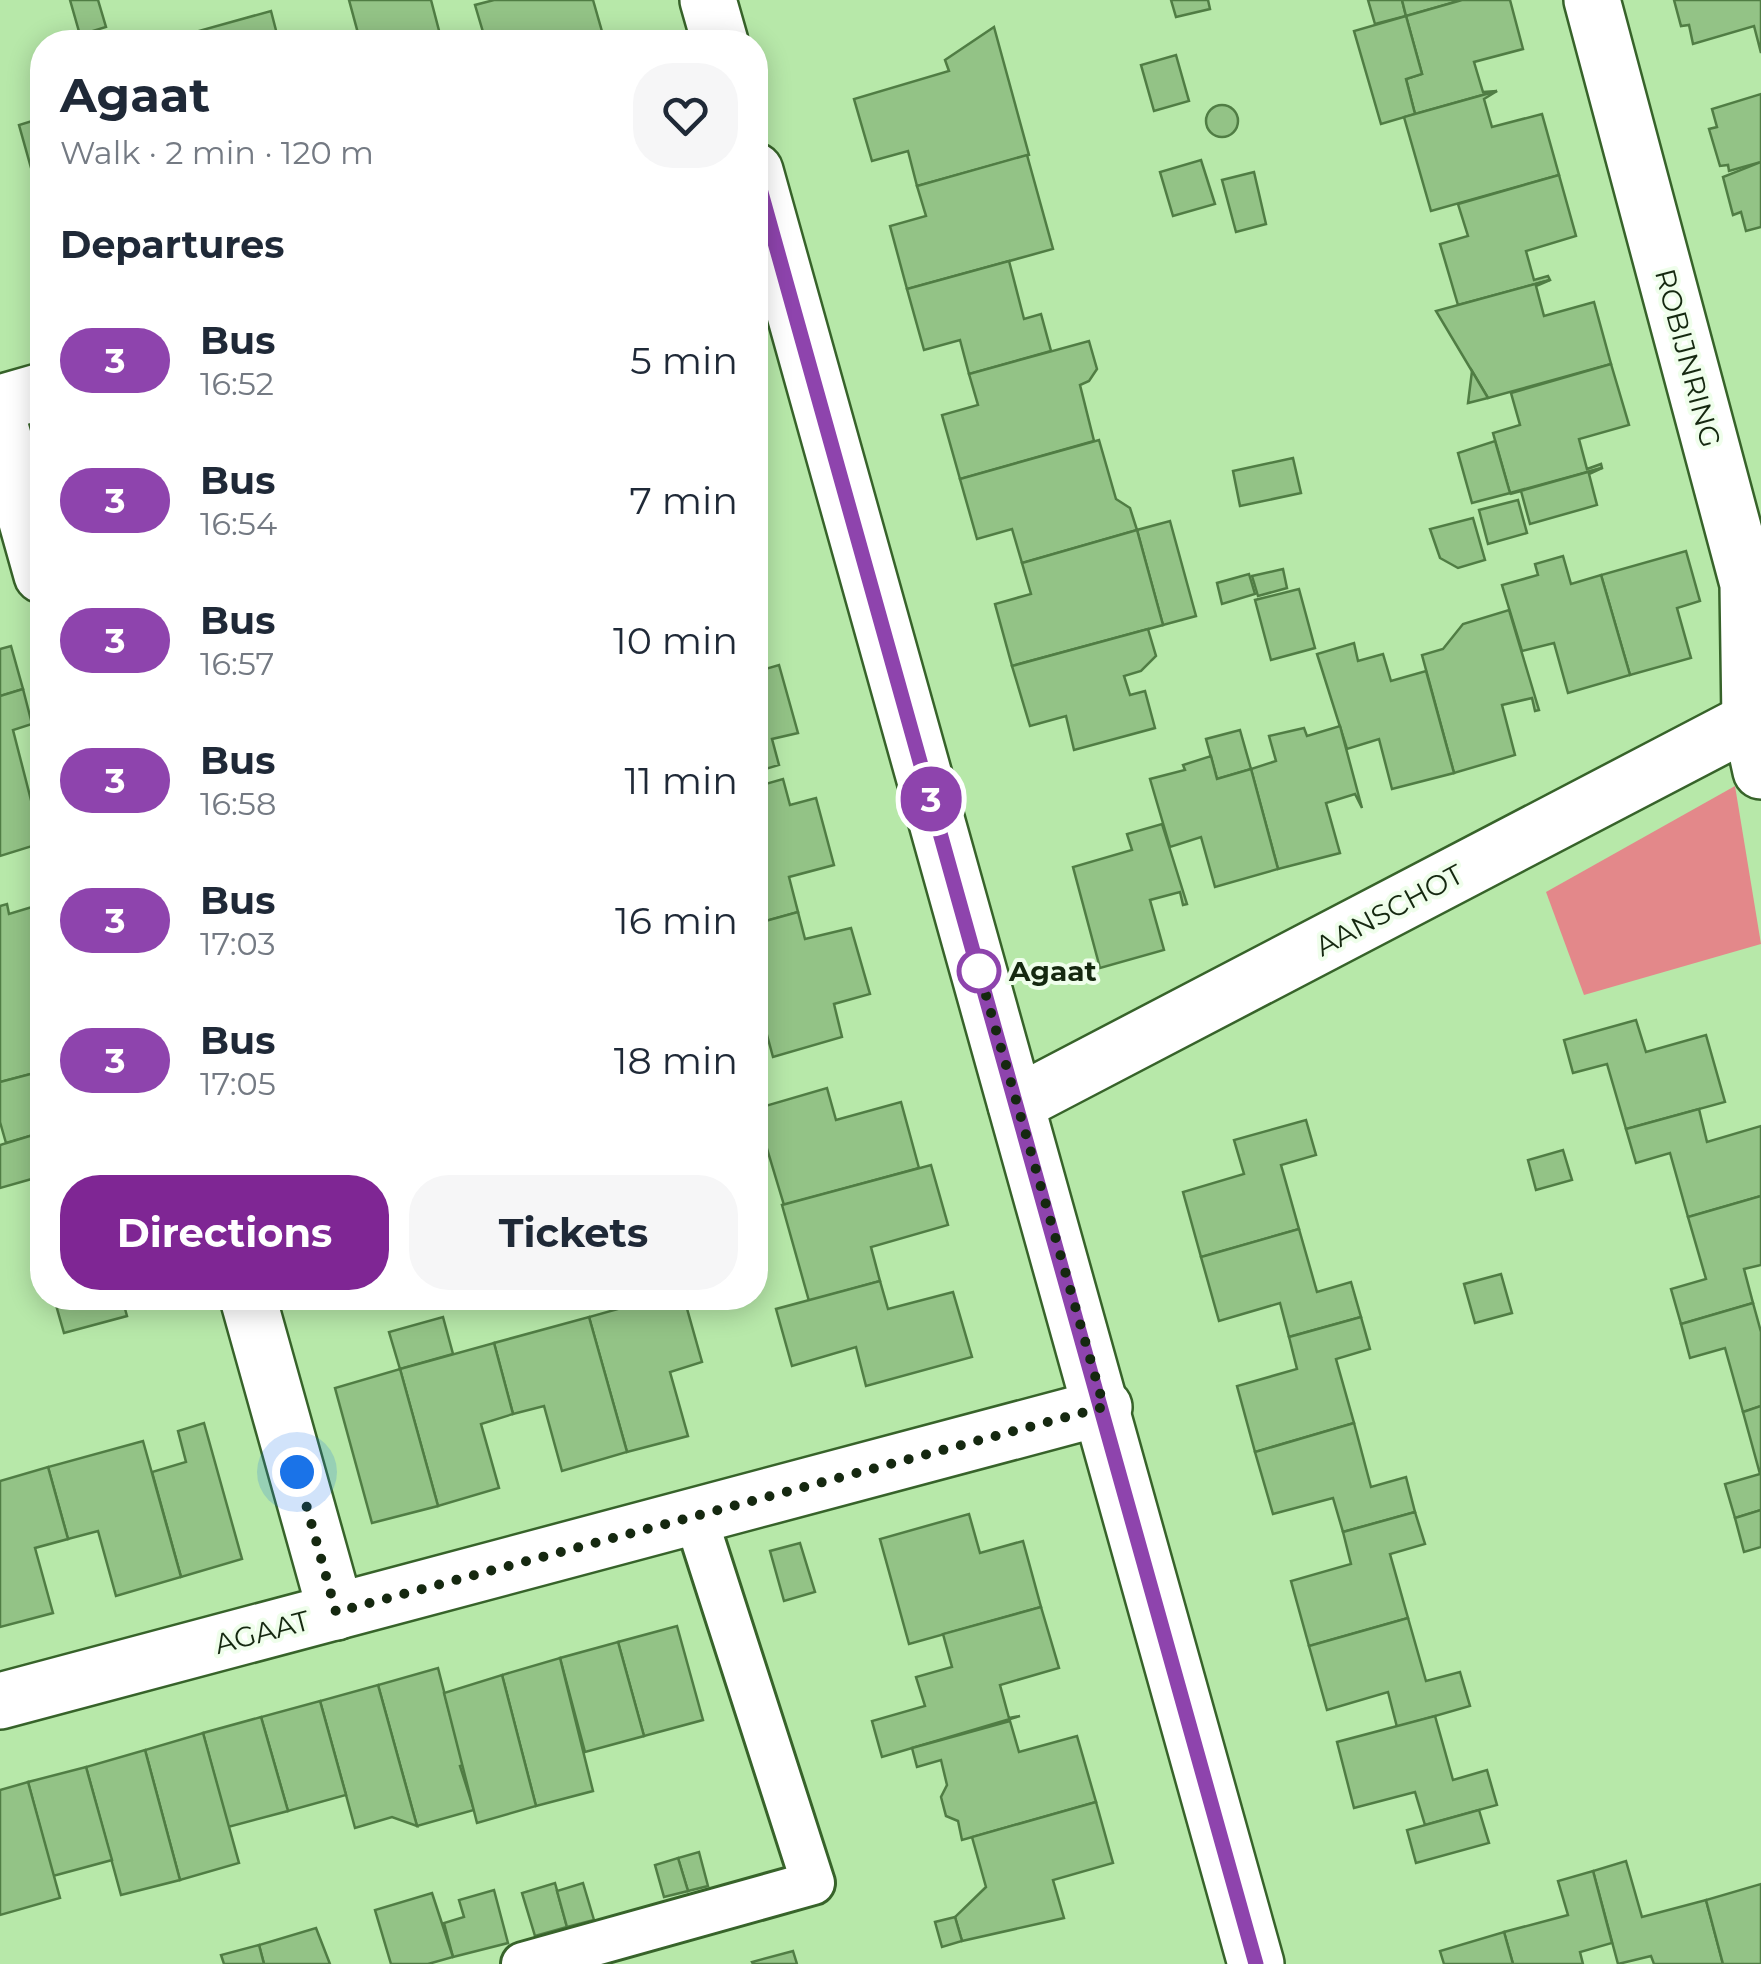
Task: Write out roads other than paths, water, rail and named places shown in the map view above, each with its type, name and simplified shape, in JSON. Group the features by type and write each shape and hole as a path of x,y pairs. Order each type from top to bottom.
{"street":[{"path":"708,0 717,30"},
{"name":"ROBIJNRING","path":"1592,0 1748,584 1757,736"},
{"path":"768,221 1104,1407 1256,1964"},
{"path":"0,403 30,394"},
{"path":"0,426 30,532"},
{"name":"AANSCHOT","path":"1016,1104 1757,736"},
{"path":"251,1310 336,1612"},
{"name":"AGAAT","path":"0,1701 1104,1407"}],"lane":[{"path":"523,1964 812,1884 696,1516"}],"place":[{"name":"Agaat","path":"979,971"}]}
